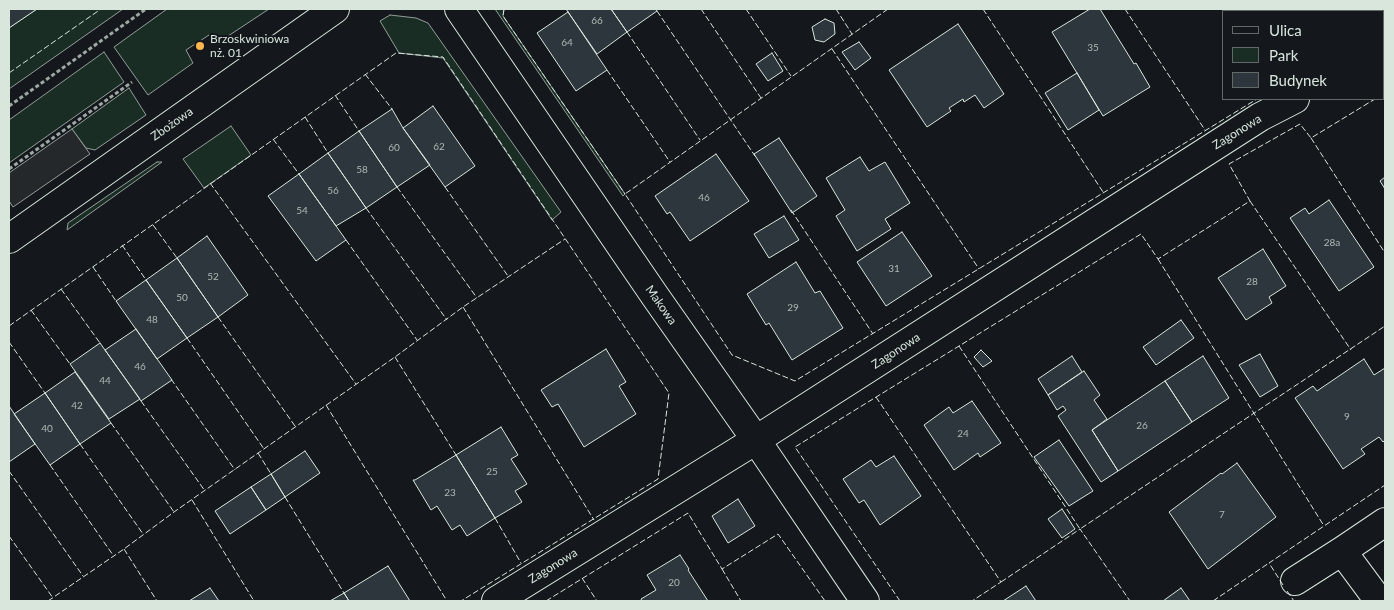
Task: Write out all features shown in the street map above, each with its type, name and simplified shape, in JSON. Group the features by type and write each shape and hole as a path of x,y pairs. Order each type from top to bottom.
{"street":[{"name":"Zbożowa","path":"9,239 335,9"},
{"name":"Makowa","path":"459,9 865,601"},
{"name":"Zagonowa","path":"496,601 756,440 1260,117 1293,100"},
{"path":"1295,581 1385,522"},
{"path":"1342,551 1378,601"}],"path":[{"path":"9,106 146,9"},
{"path":"9,169 132,82"}],"green space":[{"path":"37,9 123,9 9,89 9,28"},
{"path":"167,9 269,9 216,44 209,35 186,50 193,63 148,95 114,47"},
{"path":"495,9 504,9 503,16 625,194 623,196"},
{"path":"390,15 416,18 428,23 561,212 552,220 443,58 399,53 380,21"},
{"path":"104,52 124,82 9,163 9,120"},
{"path":"129,88 146,115 95,150 86,148 72,129"},
{"path":"231,126 251,155 204,188 183,159"},
{"path":"157,162 162,162 67,230 68,223"}],"shaded area":[{"path":"72,129 90,154 13,207 9,201 9,173"}],"building":[{"path":"9,9 37,9 9,28"},
{"path":"566,9 611,9 627,32 597,54"},
{"path":"611,9 656,9 657,11 627,32"},
{"path":"1090,9 1100,9 1150,87 1103,116 1052,32"},
{"path":"568,12 607,70 576,91 537,33"},
{"path":"825,19 834,23 835,34 824,42 815,40 812,27"},
{"path":"958,24 1004,94 984,108 975,95 964,102 963,99 949,108 951,111 927,127 889,70"},
{"path":"859,42 871,58 855,70 842,52"},
{"path":"772,53 783,71 768,81 756,64"},
{"path":"1077,73 1099,110 1068,130 1045,93"},
{"path":"433,106 475,166 445,187 403,128"},
{"path":"392,109 403,128 430,165 397,187 359,131"},
{"path":"359,131 397,187 366,208 328,153"},
{"path":"779,138 817,196 792,213 754,154"},
{"path":"328,153 366,208 336,226 299,174"},
{"path":"716,154 749,201 690,241 670,212 667,214 655,196"},
{"path":"860,157 869,171 885,162 910,203 885,219 891,229 857,251 836,216 845,210 826,178"},
{"path":"299,174 346,240 316,261 268,196"},
{"path":"1385,177 1385,189 1380,181"},
{"path":"1329,200 1374,267 1339,291 1290,218 1305,208 1309,214"},
{"path":"784,216 799,240 769,258 754,234"},
{"path":"902,232 932,276 886,306 857,262"},
{"path":"207,236 248,295 218,317 177,258"},
{"path":"1263,249 1286,286 1269,297 1272,303 1246,320 1218,278"},
{"path":"177,258 218,317 187,338 146,280"},
{"path":"796,262 815,293 820,291 843,328 792,360 769,323 766,325 747,294"},
{"path":"146,280 187,338 157,359 116,301"},
{"path":"1181,320 1194,338 1156,365 1143,347"},
{"path":"136,329 172,380 141,401 105,350"},
{"path":"100,343 140,399 109,419 70,364"},
{"path":"606,349 626,382 619,386 636,414 584,447 558,404 552,407 541,390"},
{"path":"981,350 992,361 983,367 974,357"},
{"path":"1260,354 1278,386 1260,397 1239,365"},
{"path":"1072,356 1082,372 1048,395 1038,379"},
{"path":"1203,356 1229,398 1192,422 1165,381"},
{"path":"1364,359 1374,375 1385,368 1385,440 1383,442 1379,437 1361,449 1365,454 1343,469 1295,398 1313,386 1317,391"},
{"path":"1084,371 1100,395 1094,400 1107,419 1092,430 1118,471 1101,482 1058,416 1066,410 1063,406 1057,410 1048,395"},
{"path":"75,372 111,423 80,444 45,393"},
{"path":"1165,381 1192,422 1118,471 1092,430"},
{"path":"45,393 80,444 50,465 14,414"},
{"path":"972,401 1001,443 980,457 978,453 954,470 924,425 949,407 953,413"},
{"path":"9,406 35,444 9,462"},
{"path":"501,427 518,455 511,459 527,484 515,491 522,502 495,518 456,455"},
{"path":"1059,440 1093,491 1069,506 1034,457"},
{"path":"305,451 320,473 285,497 271,474"},
{"path":"456,455 495,518 467,536 460,525 452,530 437,506 431,510 413,480"},
{"path":"894,456 921,496 880,525 864,500 859,503 843,479 871,460 876,467"},
{"path":"1237,463 1276,517 1208,569 1169,512"},
{"path":"271,474 285,497 266,510 251,487"},
{"path":"251,487 266,510 230,534 215,511"},
{"path":"738,499 755,526 728,543 712,516"},
{"path":"1062,509 1075,529 1062,538 1048,519"},
{"path":"680,555 708,601 642,601 641,599 656,590 647,575"},
{"path":"388,566 410,601 349,601 344,593"},
{"path":"1026,586 1036,601 1003,601"},
{"path":"210,588 219,601 189,601"},
{"path":"1181,588 1190,601 1163,601"},
{"path":"344,593 349,601 330,601"}],"fence":[{"path":"9,73 101,9"},
{"path":"504,9 503,16 625,194"},
{"path":"701,9 761,98"},
{"path":"746,9 791,76"},
{"path":"836,9 852,34"},
{"path":"888,9 625,194 732,355 795,381 1255,100"},
{"path":"983,9 1103,192"},
{"path":"1125,9 1205,130"},
{"path":"657,11 755,156"},
{"path":"627,32 700,140"},
{"path":"832,49 979,269"},
{"path":"9,326 396,53 443,57 669,393 658,479 461,601"},
{"path":"607,70 670,162"},
{"path":"365,74 392,109"},
{"path":"335,95 359,131"},
{"path":"900,601 795,447 1141,234 1158,259 1250,201 1229,164 1300,124 1311,138 1373,100"},
{"path":"305,117 328,153"},
{"path":"1311,138 1385,253"},
{"path":"273,139 299,174"},
{"path":"210,183 356,384"},
{"path":"397,187 477,298"},
{"path":"445,187 508,276"},
{"path":"1250,201 1351,350"},
{"path":"366,208 447,320"},
{"path":"791,210 873,334"},
{"path":"153,225 177,258"},
{"path":"48,601 124,549 463,307 565,239"},
{"path":"346,240 417,340"},
{"path":"122,245 146,280"},
{"path":"1158,259 1324,526"},
{"path":"93,267 116,301"},
{"path":"61,289 100,343"},
{"path":"463,307 594,520"},
{"path":"31,310 70,364"},
{"path":"218,317 295,426"},
{"path":"959,346 1080,529 1385,326"},
{"path":"187,338 264,449"},
{"path":"9,342 45,393"},
{"path":"395,357 456,455"},
{"path":"171,379 235,470"},
{"path":"876,397 1001,582 972,601"},
{"path":"141,401 205,491"},
{"path":"326,405 447,601"},
{"path":"111,423 174,512"},
{"path":"80,444 143,534"},
{"path":"258,453 271,474"},
{"path":"50,465 113,555"},
{"path":"9,471 83,576"},
{"path":"1283,585 1269,563 1385,485"},
{"path":"285,497 344,593"},
{"path":"192,500 254,601"},
{"path":"546,601 688,513 722,569 778,534 825,601"},
{"path":"495,518 521,563"},
{"path":"1001,582 1080,529 1130,601"},
{"path":"9,536 53,598"},
{"path":"124,549 157,601"},
{"path":"1213,601 1269,563"},
{"path":"722,569 741,601"},
{"path":"582,578 597,601"},
{"path":"1287,591 1294,601"}],"place":[{"name":"Brzoskwiniowa nż. 01","path":"200,46"}]}
